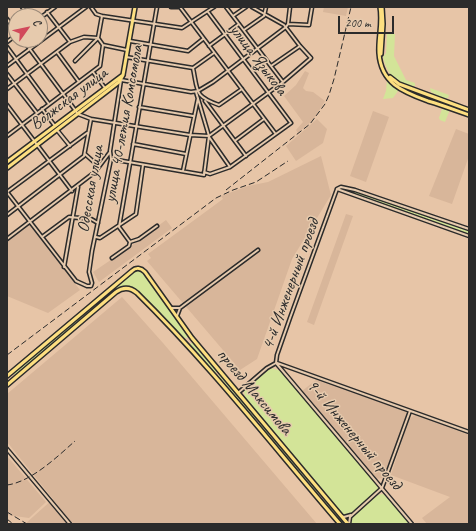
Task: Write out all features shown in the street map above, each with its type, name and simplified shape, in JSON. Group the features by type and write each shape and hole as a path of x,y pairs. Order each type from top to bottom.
{"main road":[{"path":"123,75 135,7"},
{"path":"381,7 384,24 381,57 384,68 390,78 398,84 469,110"},
{"path":"381,7 379,52 384,72 392,82 400,89 418,97 469,115"},
{"name":"Волжская улица","path":"7,168 117,84 123,75"},
{"name":"Волжская улица","path":"7,162 123,75"},
{"path":"418,97 417,94 420,92"},
{"name":"проезд Максимова","path":"98,299 132,270 139,268 145,272 192,338 349,524"},
{"name":"проезд Максимова","path":"102,303 120,289 127,288 137,293 186,343 215,376 338,524"},
{"path":"7,384 14,379 102,303 98,299 8,375 14,379"},
{"path":"186,343 192,338"},
{"path":"215,376 220,372"},
{"path":"255,423 259,419"},
{"path":"318,499 323,495"}],"street":[{"path":"55,7 48,12 70,42"},
{"path":"7,66 86,7"},
{"path":"91,7 96,14 102,16 153,25 182,28 214,7"},
{"name":"улица 40-летия Комсомола","path":"130,242 119,227 157,7"},
{"path":"171,7 180,7 275,134 230,167 210,174 204,172"},
{"path":"226,7 283,82"},
{"path":"233,16 246,7"},
{"path":"252,7 287,25 309,25 312,7"},
{"path":"244,30 264,16 266,7"},
{"path":"197,92 228,72 287,25 290,7"},
{"name":"улица Языкова","path":"208,12 291,123 275,134"},
{"path":"75,61 98,38 102,16"},
{"path":"209,46 239,24"},
{"path":"30,49 78,114 91,118 136,126 190,135 209,136 283,82 311,58 300,46 287,25"},
{"path":"7,89 70,42 84,37 98,38"},
{"path":"7,134 22,125 100,66 103,46 98,38"},
{"path":"129,41 188,51 203,39"},
{"path":"103,46 127,50"},
{"path":"271,66 300,46"},
{"path":"7,47 50,104"},
{"path":"57,52 79,82"},
{"path":"126,58 193,68 214,53"},
{"path":"193,68 198,97 210,140 230,167"},
{"path":"93,72 105,88"},
{"path":"7,74 37,113"},
{"path":"121,80 197,92 236,140 246,156"},
{"name":"Одесская улица","path":"64,267 76,281 87,286 91,286 92,283 90,272 92,251 96,237 110,159 121,80"},
{"path":"205,100 219,105 242,89"},
{"path":"183,172 198,97"},
{"path":"7,105 72,191"},
{"path":"139,107 193,116"},
{"path":"42,109 55,126"},
{"path":"7,215 84,156 91,118"},
{"path":"236,140 264,119"},
{"path":"57,130 70,146"},
{"path":"64,267 7,192 88,132"},
{"path":"110,159 204,175 209,136"},
{"path":"133,144 186,154"},
{"path":"7,239 95,172 110,151"},
{"path":"85,154 95,163 97,169"},
{"path":"96,237 100,238 119,227 136,214 143,165"},
{"path":"64,267 78,186"},
{"path":"337,190 341,187 355,190 469,229"},
{"path":"337,190 469,236"},
{"name":"4-й Инженерный проезд","path":"238,393 267,368 276,363 277,355 290,318 337,190"},
{"path":"42,237 69,217 73,216 91,219 98,223"},
{"path":"112,258 129,246 130,242 139,239 157,226"},
{"path":"177,317 180,308 258,250"},
{"path":"170,308 180,308"},
{"path":"276,363 469,432"},
{"name":"9-й Инженерный проезд","path":"276,363 412,524"},
{"path":"349,524 350,517 382,488 410,411"},
{"path":"7,449 70,524"},
{"path":"340,515 347,516 353,514"}],"shaded area":[{"path":"324,7 348,7 346,16 323,12"},
{"path":"305,71 309,73 303,88 306,91 313,92 325,101 314,119 298,133 296,130 303,122 284,96 296,85"},
{"path":"373,111 389,117 366,182 350,176"},
{"path":"317,119 327,129 323,143 296,161 286,146"},
{"path":"456,129 469,134 469,156 452,204 429,196"},
{"path":"321,156 331,195 292,259 257,359 240,370 147,261 151,258 148,254 223,199 221,196 248,186 268,182"},
{"path":"346,214 353,216 314,325 307,322"},
{"path":"166,220 172,228 99,282 93,272"},
{"path":"29,224 80,290 48,313 7,296 7,241"},
{"path":"122,297 317,524 25,524 53,499 7,442 7,394"},
{"path":"316,380 407,413 383,478 376,479 302,391"},
{"path":"415,415 469,435 469,524 427,524 422,518 450,497 391,475 409,419"},
{"path":"7,456 46,502 29,518 7,515"}],"green space":[{"path":"387,33 395,34 394,56 406,80 415,83 415,86 403,85 390,74 383,57 386,53"},
{"path":"387,80 398,89 398,91 393,98 383,99 386,91"},
{"path":"430,88 449,95 448,98 443,98 431,92"},
{"path":"442,109 449,110 445,122 439,118"},
{"path":"342,189 359,192 469,231 469,234"},
{"path":"137,270 141,270 144,273 188,335 187,338 184,338 138,292 129,287 120,288 103,299"},
{"path":"96,302 98,302 98,304 16,375 14,374 15,372"},
{"path":"193,342 218,371 215,373 192,347 190,344"},
{"path":"271,368 283,373 376,484 378,488 377,492 351,514 343,515 246,400 244,392 245,389"},
{"path":"218,375 220,375 256,417 256,419 254,418"},
{"path":"260,423 320,493 320,495 259,425"},
{"path":"383,494 410,524 351,524 350,521 352,517 378,495"},
{"path":"325,499 346,524 343,524 323,500"}],"railway":[{"path":"226,190 310,124 325,104 334,79 351,7"},
{"path":"7,355 216,198 256,182 288,161"},
{"path":"7,485 16,483 34,474 75,441"},
{"path":"7,512 27,524"},
{"path":"7,519 13,524"}]}
